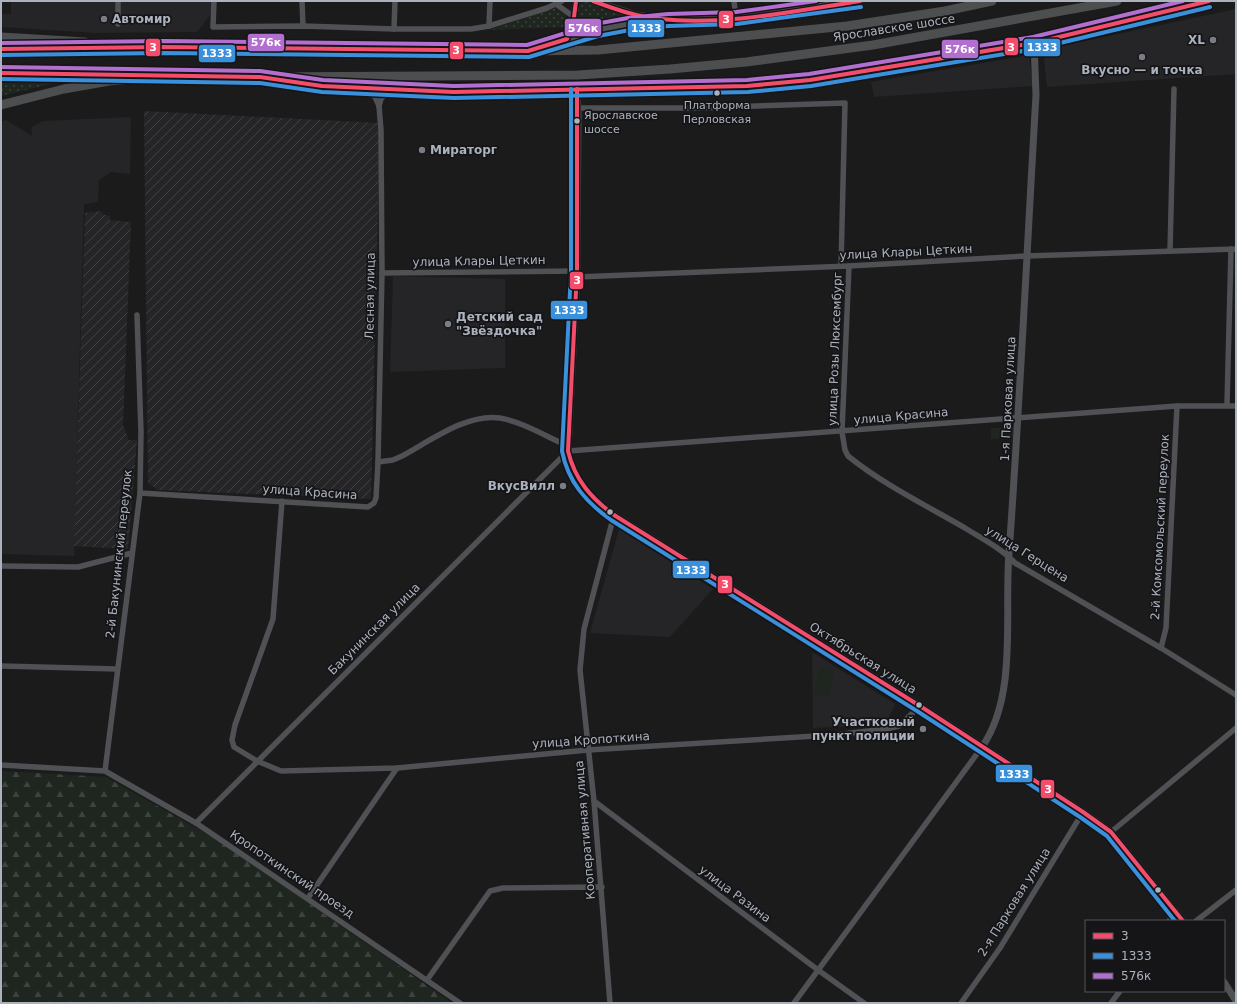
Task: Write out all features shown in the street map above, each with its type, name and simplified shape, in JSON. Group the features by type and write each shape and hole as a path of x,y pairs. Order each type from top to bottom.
{"main road":[{"name":"Ярославское шоссе","path":"1,49 164,47 528,51 598,50 797,32 945,11 992,1"},
{"name":"Ярославское шоссе","path":"1,73 260,77 578,75 670,69 752,61 873,45 1117,1"},
{"path":"1,37 164,47"},
{"path":"1,105 109,81 183,75"}],"street":[{"path":"118,1 118,24"},
{"path":"214,1 213,27 303,26 394,29 471,29 489,26 562,1"},
{"path":"302,1 303,26"},
{"path":"394,29 395,1"},
{"path":"489,26 490,1"},
{"path":"567,39 571,32 576,1"},
{"path":"593,1 636,15 668,20"},
{"path":"734,1 736,18"},
{"path":"528,51 597,30 668,20 736,18 833,3 860,1"},
{"path":"260,77 322,86 454,92 748,86 810,80 1034,43 1209,1"},
{"path":"556,4 574,17"},
{"name":"1-я Парковая улица","path":"794,1003 982,747 994,724 1003,697 1009,556 1019,418 1036,95 1034,43"},
{"path":"364,88 371,92 379,106"},
{"path":"379,106 381,99 390,89"},
{"name":"Октябрьская улица","path":"576,89 578,108 577,274 568,449 570,465 580,485 599,504 614,515 920,706 1083,812 1111,832 1182,920"},
{"path":"1170,251 1174,89"},
{"name":"улица Розы Люксембург","path":"578,108 698,108 845,103 842,266"},
{"name":"Лесная улица","path":"378,462 382,273 381,130 379,106"},
{"path":"1227,405 1233,249"},
{"name":"улица Клары Цеткин","path":"382,273 577,274 849,266 1027,256 1233,249"},
{"name":"улица Розы Люксембург","path":"842,432 849,266"},
{"name":"2-й Бакунинский переулок","path":"105,771 140,493 141,432 137,315"},
{"name":"улица Красина","path":"140,493 362,507 371,506 376,498 378,462 393,460 466,422 481,418 499,418 516,423 568,449 842,432 1177,406 1236,406"},
{"name":"2-й Комсомольский переулок","path":"1161,648 1166,628 1177,406"},
{"name":"улица Герцена","path":"842,432 845,450 854,460 1009,556 1015,563 1161,648 1236,695"},
{"name":"Бакунинская улица","path":"196,823 568,449"},
{"name":"улица Кропоткина","path":"282,501 272,624 244,700 232,740 234,747 257,761 281,771 397,768 588,750 832,735 886,729 899,726 920,706"},
{"name":"Кооперативная улица","path":"610,1003 602,887 580,670 584,629 614,515"},
{"path":"1,566 78,567 132,553"},
{"path":"1,666 117,669"},
{"path":"1111,832 1236,728"},
{"path":"1,765 105,771"},
{"path":"308,898 397,768"},
{"name":"Кропоткинский проезд","path":"105,771 196,823 460,1003"},
{"name":"улица Разина","path":"594,801 864,1003"},
{"name":"2-я Парковая улица","path":"961,1003 1000,948 1083,812"},
{"path":"427,980 490,891 503,888 602,887"},
{"path":"1197,920 1236,890"},
{"path":"1170,920 1176,911"},
{"path":"1225,984 1236,1001"},
{"path":"1111,1003 1119,992"}],"shaded area":[{"name":"Автомир","path":"11,1 211,1 211,14 197,32 96,33 1,27 1,14 11,14"},
{"path":"1236,9 1236,74 1047,87 1043,50"},
{"path":"1029,55 1033,86 874,97 871,82"},
{"path":"144,111 380,123 371,499 158,490 148,483"},
{"path":"131,117 130,174 111,172 99,180 98,202 84,204 74,556 1,554 1,122 6,120 32,136 31,127 43,121"},
{"path":"101,211 104,215 110,216 110,220 131,222 123,425 129,440 137,440 128,549 74,546 85,213"},
{"name":"Детский сад \"Звёздочка\"","path":"393,276 505,279 505,368 390,372"},
{"path":"619,529 713,589 670,637 590,633"},
{"path":"812,652 895,704 885,725 813,728"}],"green space":[{"path":"585,1 631,15 575,28 578,5"},
{"path":"555,8 565,13 567,20 563,27 489,30"},
{"path":"71,79 1,96 1,83"},
{"path":"1013,427 1014,438 991,439 991,428"},
{"path":"821,667 834,671 828,697 814,693"},
{"path":"1,771 106,777 219,841 452,1003 1,1003"}],"transit line":[{"name":"3","path":"1,49 164,47 528,51 567,39 573,25 576,1"},
{"name":"3","path":"593,1 634,15 685,21 735,19 786,13 860,1"},
{"name":"576к","path":"1,43 164,41 527,45 595,24 628,18 668,14 736,12 816,1"},
{"name":"576к","path":"1,67 260,71 323,80 454,86 747,80 809,74 1033,37 1183,1"},
{"name":"3","path":"1,73 260,77 322,86 454,92 747,86 810,80 1034,43 1209,1"},
{"name":"1333","path":"1,55 164,53 529,57 598,36 630,30 668,26 737,24 861,7"},
{"name":"1333","path":"1,79 260,83 322,92 454,98 748,92 811,86 1035,49 1210,7"},
{"name":"1333","path":"571,89 571,271 562,451 569,472 579,490 594,506 611,520 917,711 1107,836 1174,920"},
{"name":"3","path":"577,89 577,271 568,451 575,471 585,488 598,502 614,515 920,706 1083,812 1111,832 1182,920"}],"place":[{"name":"Автомир","path":"104,19"},
{"name":"XL","path":"1213,40"},
{"name":"Вкусно — и точка","path":"1142,57"},
{"name":"Платформа Перловская","path":"717,93"},
{"name":"Ярославское шоссе","path":"577,121"},
{"name":"Мираторг","path":"422,150"},
{"name":"Детский сад \"Звёздочка\"","path":"448,324"},
{"name":"ВкусВилл","path":"563,486"},
{"name":"Участковый пункт полиции","path":"923,729"}]}
